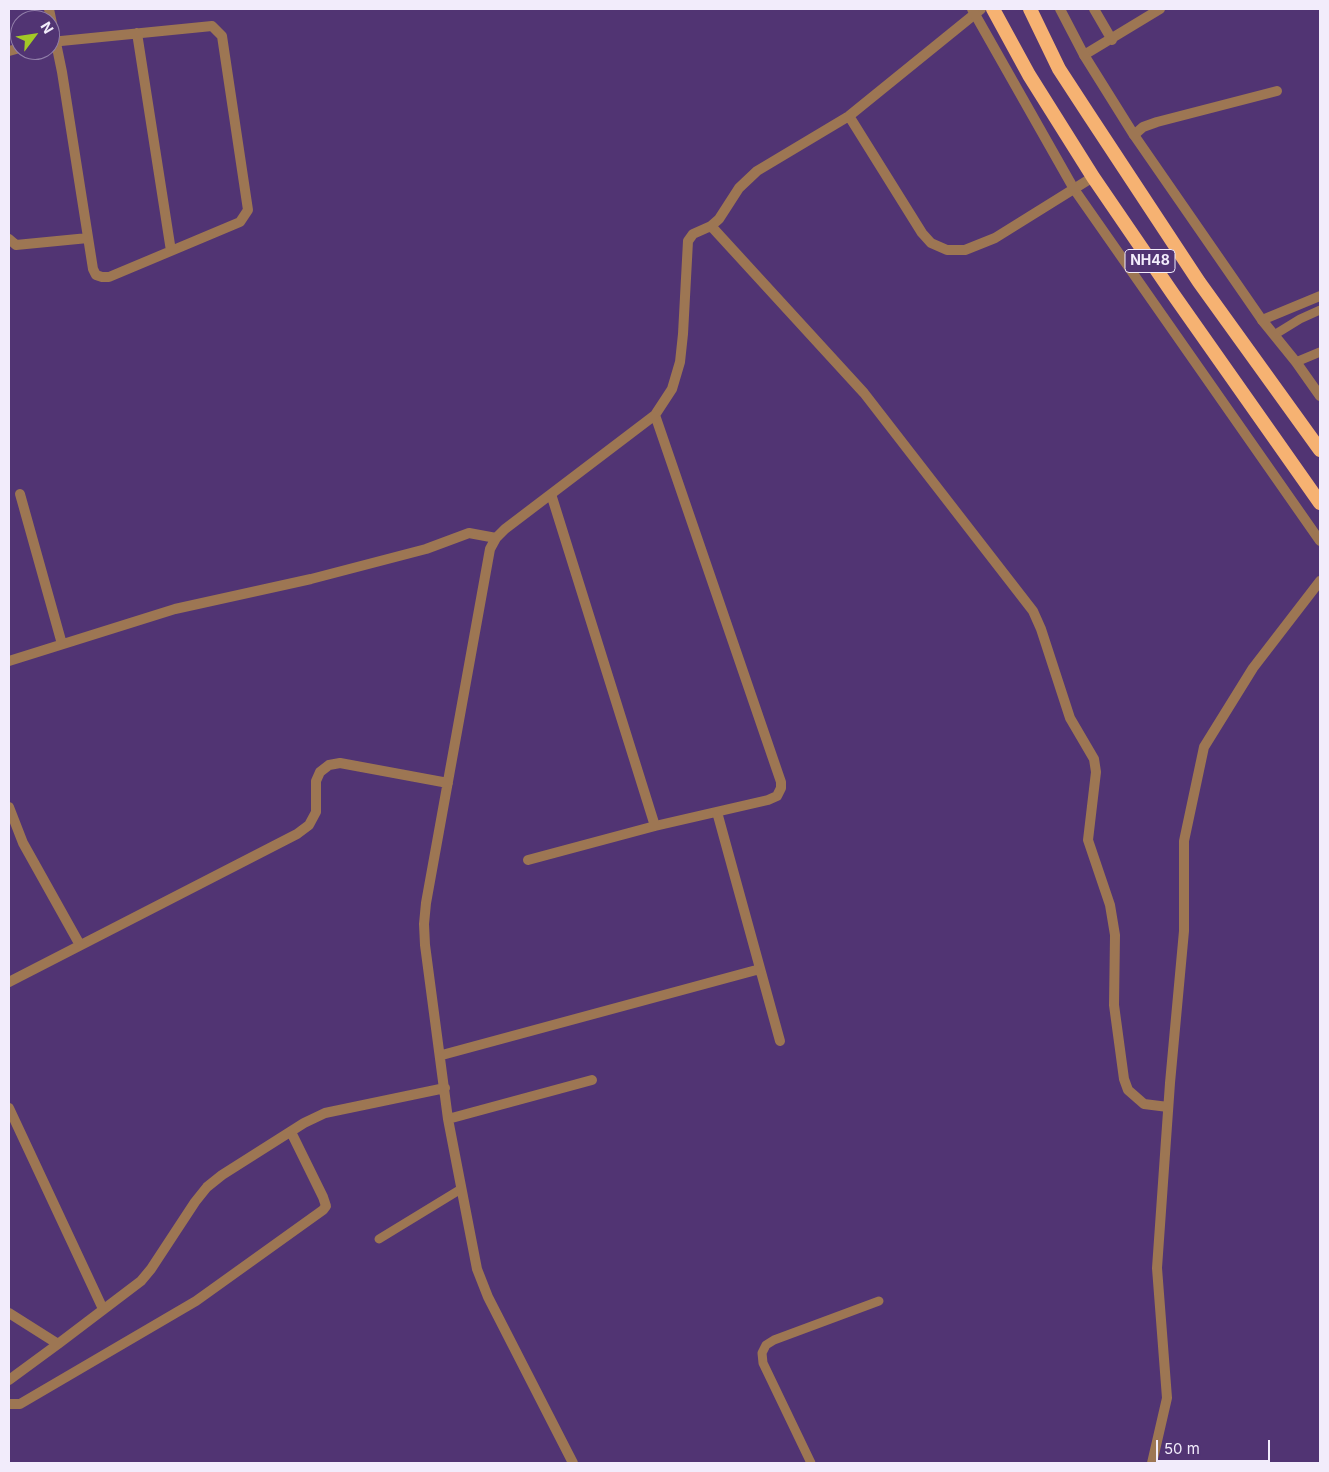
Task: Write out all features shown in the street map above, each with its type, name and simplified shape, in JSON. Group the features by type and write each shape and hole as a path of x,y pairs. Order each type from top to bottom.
{"highway":[{"name":"NH48","path":"993,9 1029,75 1093,177 1172,294 1320,503"},
{"name":"NH48","path":"1030,9 1059,69 1088,115 1199,282 1320,450"}],"street":[{"path":"1060,9 1084,55 1134,135 1262,320 1296,362 1320,396"},
{"path":"1094,9 1112,40"},
{"path":"1084,55 1112,40 1160,9"},
{"path":"573,1463 488,1297 477,1269 448,1119 442,1055 424,924 490,549 496,538 655,415 672,389 680,362 684,334 688,241 693,234 711,226 719,219 739,188 757,171 849,116 976,11 1074,189 1320,541"},
{"path":"56,60 93,269 96,275 109,277 240,222 248,210 222,36 212,26 60,41"},
{"path":"137,33 171,251"},
{"path":"1134,135 1144,127 1158,122 1277,91"},
{"path":"849,116 922,233 931,243 947,250 965,250 987,242 1093,177"},
{"path":"711,226 864,393 1032,611 1041,629 1070,718 1094,758 1096,772 1088,840 1110,905 1115,935 1114,1005 1124,1079 1128,1090 1139,1101 1168,1107"},
{"path":"9,239 16,245 88,238"},
{"path":"1262,320 1320,296"},
{"path":"528,860 655,826 773,798 777,796 781,782 655,415"},
{"path":"20,494 62,644"},
{"path":"551,494 655,826"},
{"path":"9,661 175,609 311,579 426,549 469,533 496,538"},
{"path":"1152,1463 1167,1398 1157,1268 1170,1082 1184,931 1184,841 1204,747 1253,668 1320,581"},
{"path":"9,982 296,834 309,824 316,812 316,781 320,772 329,765 340,763 448,783"},
{"path":"9,807 23,844 80,946"},
{"path":"717,812 780,1041"},
{"path":"442,1055 760,969"},
{"path":"448,1119 592,1080"},
{"path":"9,1380 132,1289 146,1275 207,1188 222,1175 325,1113 445,1088"},
{"path":"9,1108 103,1309"},
{"path":"9,1404 20,1404 196,1301 323,1210 326,1206 323,1197 291,1132"},
{"path":"9,1314 58,1344"}],"lane":[{"path":"1274,336 1300,318 1320,310"},
{"path":"1296,362 1320,352"},
{"path":"379,1239 461,1189"},
{"path":"811,1463 763,1363 762,1354 766,1345 774,1340 879,1301"}]}
